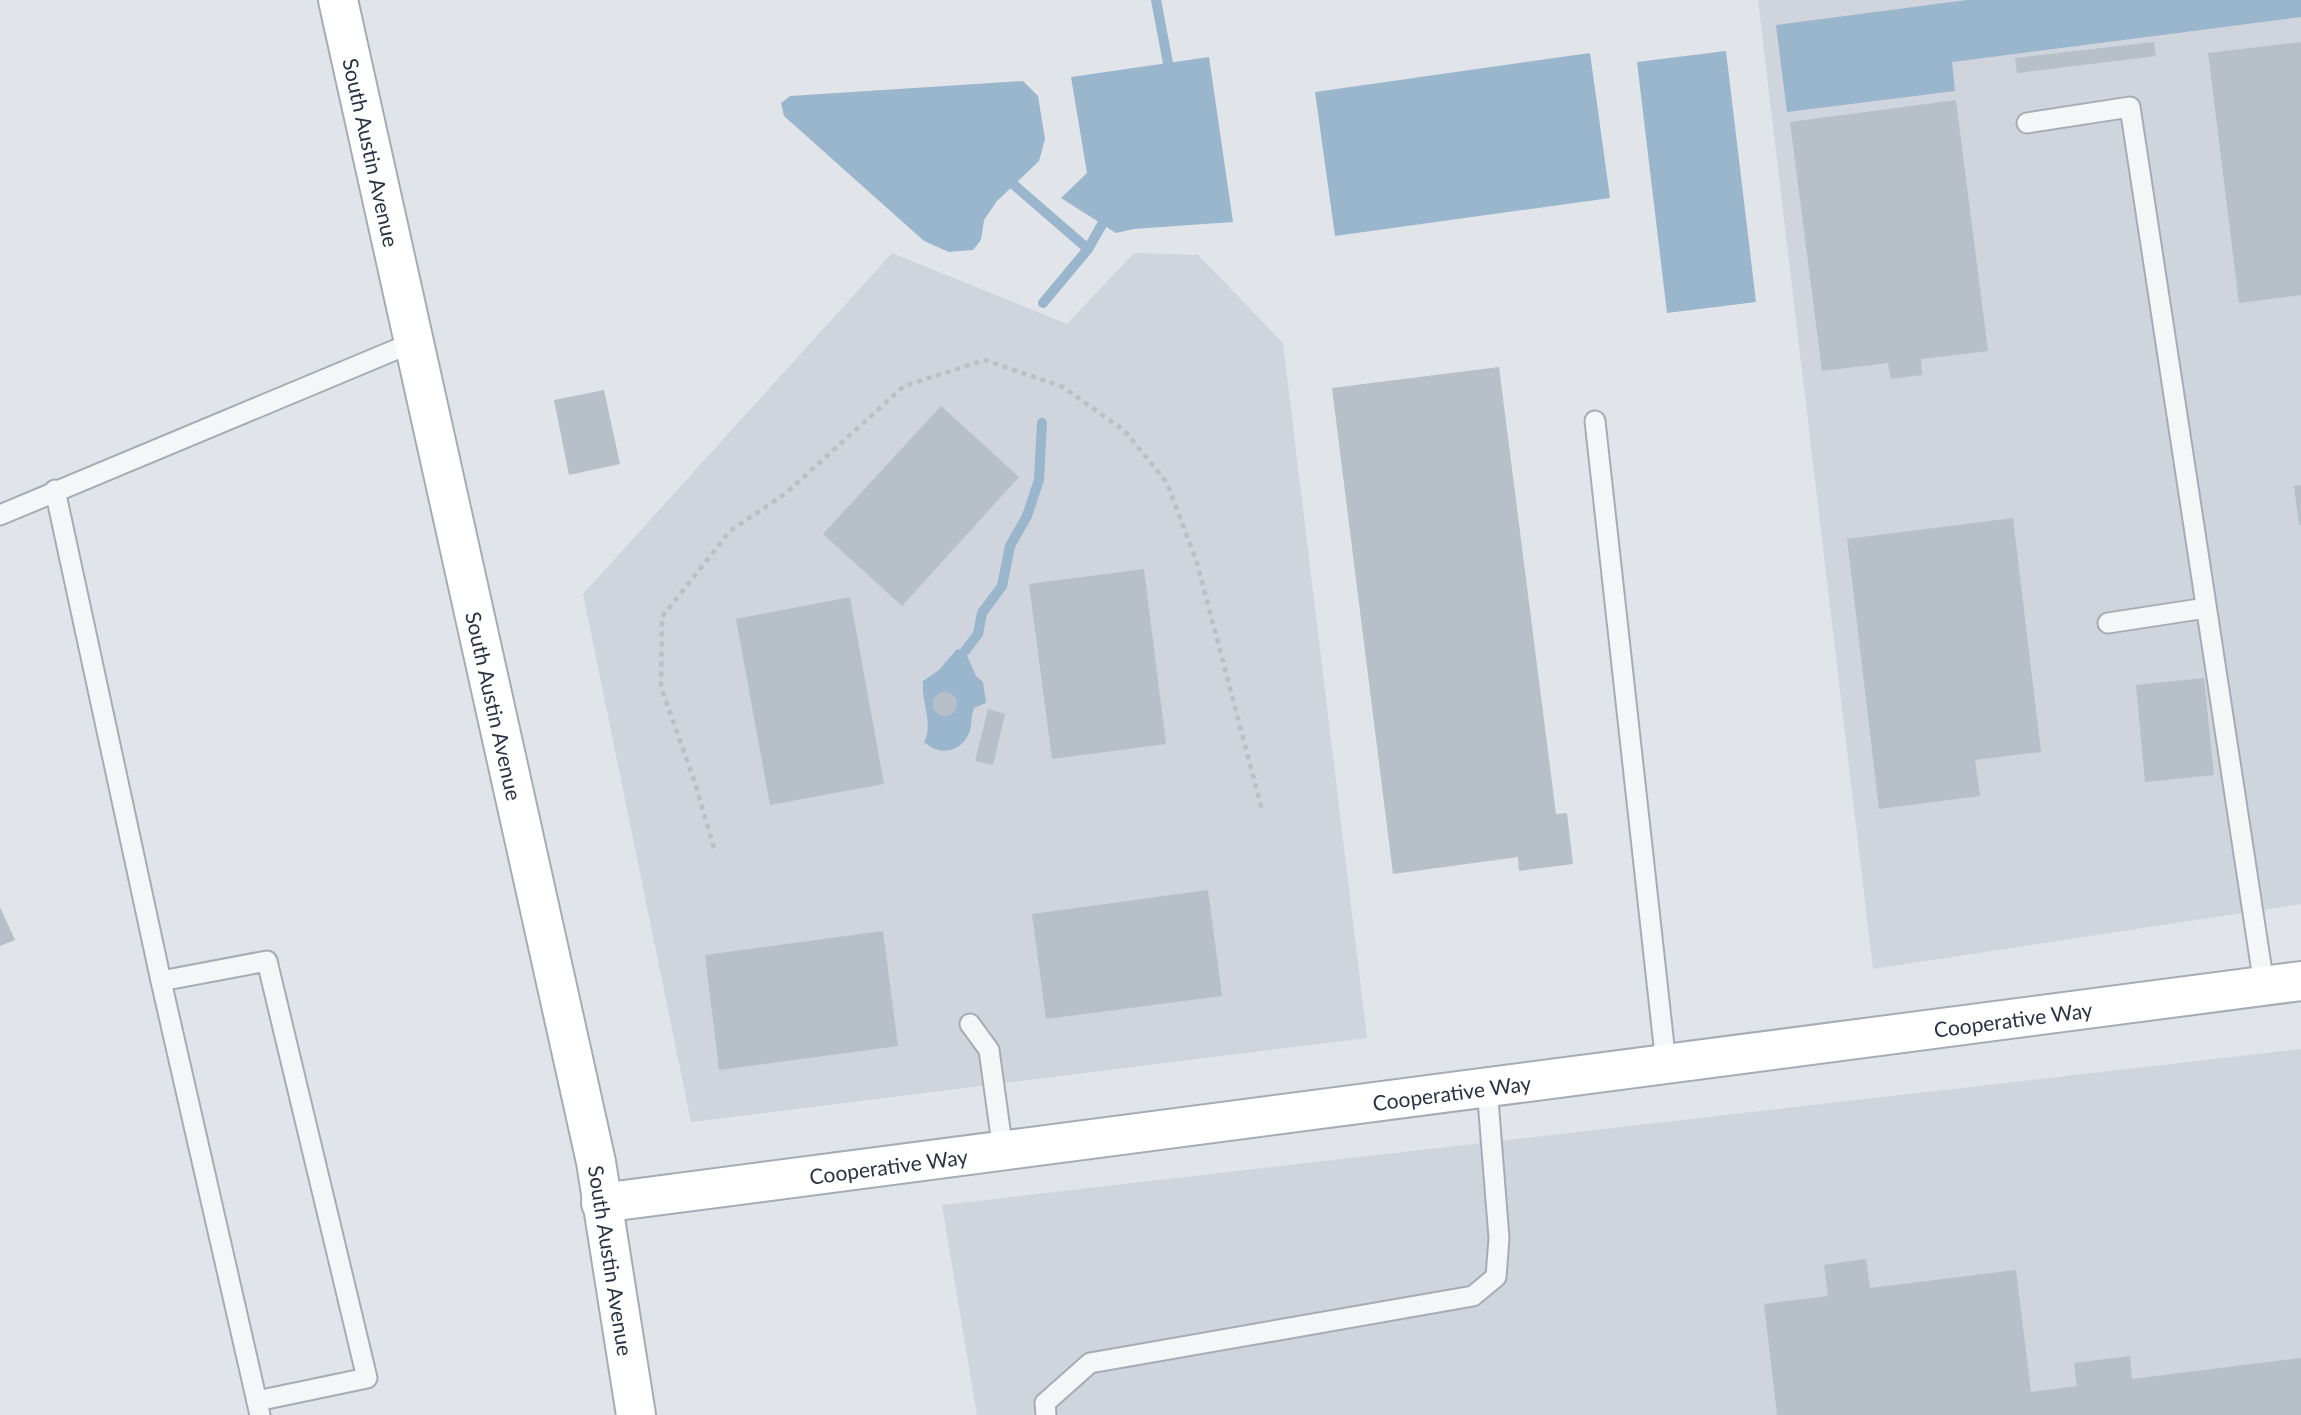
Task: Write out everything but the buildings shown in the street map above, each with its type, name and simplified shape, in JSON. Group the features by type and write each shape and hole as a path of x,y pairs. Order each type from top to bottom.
{"street":[{"name":"South Austin Avenue","path":"338,0 596,1161 636,1415"},
{"name":"Cooperative Way","path":"601,1203 2301,981"}],"lane":[{"path":"2027,123 2130,107 2264,985"},
{"path":"0,515 55,489 414,342"},
{"path":"1595,421 1665,1064"},
{"path":"55,489 161,981 258,1408 367,1378 267,961 161,981"},
{"path":"2108,623 2206,608"},
{"path":"970,1024 989,1050 1003,1151"},
{"path":"1046,1415 1045,1403 1090,1363 1473,1296 1496,1277 1499,1238 1487,1087"}],"path":[{"path":"714,848 661,687 662,617 730,531 785,494 904,386 985,360 1063,387 1125,431 1167,483 1197,563 1262,810"}],"shaded area":[{"path":"1758,0 2301,0 2301,904 1873,969"},
{"path":"892,253 1067,324 1134,253 1198,255 1283,343 1367,1038 691,1122 583,594"},
{"path":"2301,1049 2301,1415 977,1415 942,1205"}],"water":[{"path":"1967,0 2301,0 2301,17 1952,62 1955,91 1787,112 1776,25"},
{"path":"1726,51 1756,302 1667,313 1637,62"},
{"path":"1590,53 1610,198 1335,236 1315,92"},
{"path":"1209,57 1233,222 1134,229 1116,233 1061,198 1087,173 1071,77"},
{"path":"1023,81 1038,96 1045,139 1039,161 997,201 984,220 981,240 973,250 949,252 924,241 784,116 781,103 790,96"},
{"path":"957,649 965,651 976,676 983,682 986,703 974,708 970,731 962,744 950,750 937,750 924,742 928,721 923,681 939,670"}],"waterway":[{"path":"1156,0 1168,63 1164,74"},
{"path":"1010,174 1014,185 1088,249"},
{"path":"1043,303 1088,249 1109,212"},
{"path":"965,651 978,634 982,613 1002,586 1010,546 1027,516 1039,480 1042,423"}]}
